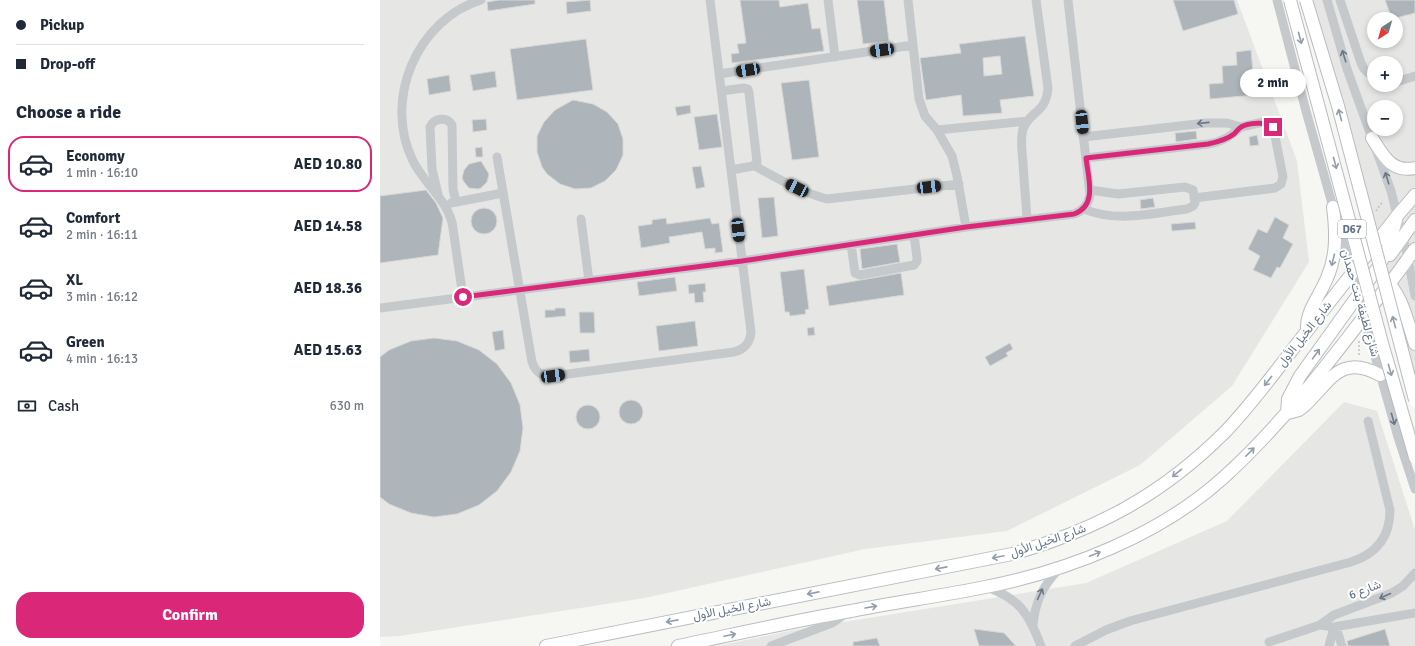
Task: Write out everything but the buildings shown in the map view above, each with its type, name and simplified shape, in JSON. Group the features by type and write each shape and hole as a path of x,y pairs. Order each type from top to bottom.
{"main road":[{"name":"شارع لطيفة بنت حمدان","path":"1290,0 1384,350 1415,457"},
{"name":"D67","path":"1306,0 1338,106 1415,400"},
{"path":"1372,138 1385,158 1392,164 1401,168 1415,168"},
{"name":"شارع الخيل الأول","path":"546,646 1012,554 1044,545 1076,533 1106,519 1164,484 1195,459 1225,431 1252,402 1307,330 1415,195"},
{"path":"1333,207 1372,249 1385,259 1401,260 1411,254"},
{"path":"1307,330 1310,311 1328,277 1334,254 1336,242 1333,207"},
{"path":"1385,259 1397,216"},
{"path":"1380,375 1371,369 1360,367 1351,367 1342,370 1335,374 1303,407 1299,410 1287,413 1288,399 1295,385 1358,296 1415,220"},
{"name":"شارع الخيل الأول","path":"678,646 849,611 987,587 1059,569 1142,534 1196,499 1227,474 1266,436 1287,413 1364,317 1411,254"},
{"path":"1352,273 1367,271 1376,274 1390,283 1403,309 1415,344"},
{"path":"1364,317 1376,274"}],"street":[{"path":"481,0 463,7 448,17 434,28 423,42 414,58 404,89 402,107 403,125 406,143 413,160 422,176 442,200 456,202 503,193"},
{"path":"497,157 532,362 534,369 539,374 546,376 561,375 741,350 750,339 751,332 710,0"},
{"path":"828,0 835,57"},
{"path":"908,0 921,108 925,116 937,130 952,156 959,184 966,227"},
{"path":"1027,219 1022,135 1028,121 1039,111 1048,96 1036,0"},
{"path":"380,308 742,261 914,234 1074,214 1084,209 1089,200 1090,190 1068,0"},
{"path":"1271,0 1282,19"},
{"name":"شارع لطيفة بنت حمدان","path":"1277,0 1306,111 1380,375 1415,489"},
{"path":"1327,0 1347,69 1385,173 1403,238 1411,254 1415,296"},
{"path":"1340,0 1361,63 1367,72"},
{"path":"719,74 913,45"},
{"path":"1403,80 1415,76"},
{"path":"721,91 744,88 749,91 757,160 755,166"},
{"path":"456,202 453,189 452,125 448,120 436,120 430,127 432,169 442,200 452,222 463,297"},
{"path":"937,130 1028,121"},
{"path":"1083,137 1213,122 1227,123 1241,127 1263,122 1270,124 1273,127 1283,177 1281,184 1275,188 1194,198"},
{"path":"1086,158 1216,143 1230,137 1241,127"},
{"path":"731,170 755,166 807,193 827,199 959,184"},
{"path":"1084,209 1101,215 1119,217 1187,210 1195,203 1193,190 1186,187 1118,194 1090,190"},
{"path":"581,220 589,281"},
{"path":"851,244 855,273 860,275 914,265 917,261 914,234"},
{"path":"1075,646 1122,624 1351,562 1372,552 1378,546 1386,533 1390,510 1368,421"},
{"path":"1033,625 1034,612 1038,600 1050,578 1059,569"},
{"name":"شارع 6","path":"1320,625 1326,619 1334,615 1392,593 1403,586 1415,573"},
{"path":"987,587 998,591 1019,605 1033,625 1041,646"},
{"path":"771,646 832,623 849,611"},
{"name":"شارع 6","path":"1269,642 1320,625 1335,627 1415,613"},
{"path":"1329,646 1335,627"},
{"path":"1335,627 1342,646"}],"shaded area":[{"path":"380,0 1237,0 1297,161 1309,262 1232,386 1140,465 1007,531 865,549 645,598 400,636 380,637"},
{"path":"1302,0 1415,0 1415,379"},
{"path":"1344,402 1377,411 1415,530 1415,646 717,646 794,630 1086,583 1227,521"}],"route":[{"path":"463,297 742,261 966,227 1074,214 1084,209 1089,200 1090,190 1086,158 1216,143 1230,137 1241,127 1263,122 1270,124 1273,127"}]}
